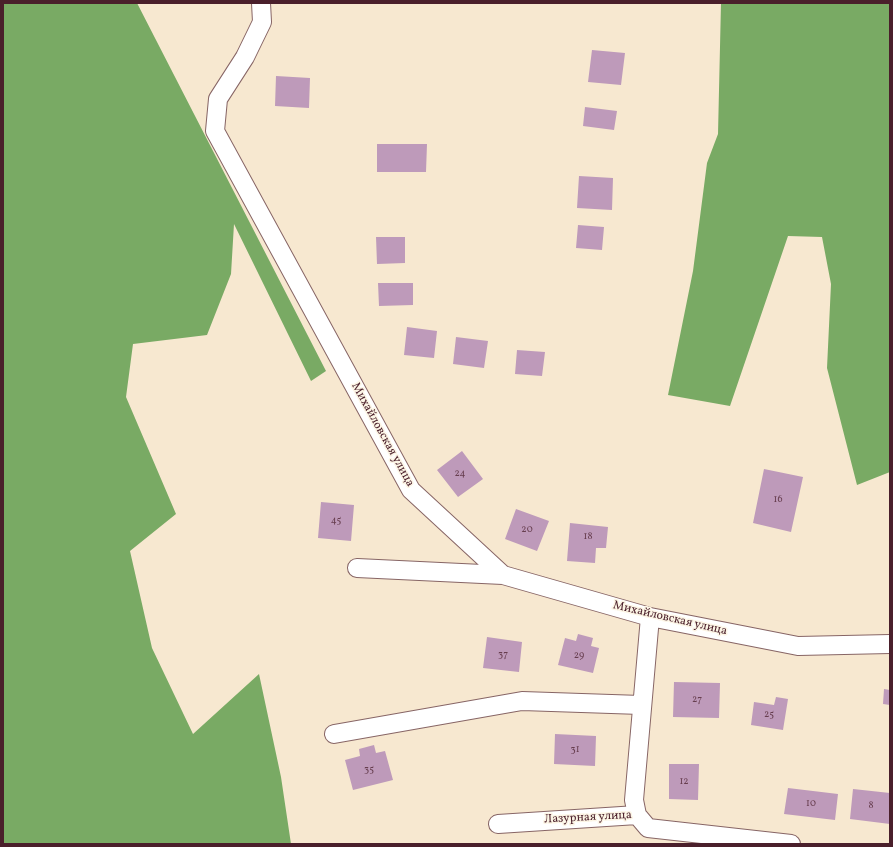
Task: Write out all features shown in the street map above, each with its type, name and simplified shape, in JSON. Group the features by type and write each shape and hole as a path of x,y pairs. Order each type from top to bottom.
{"street":[{"name":"Михайловская улица","path":"261,3 262,22 245,57 218,99 215,131 411,490 503,575 650,617 798,646 890,644"},
{"path":"357,568 503,575"},
{"path":"637,815 634,800 641,705 650,617"},
{"path":"334,734 522,702 641,705"},
{"name":"Лазурная улица","path":"498,824 637,815 648,828 791,844"}],"green space":[{"path":"3,3 137,3 326,371 311,381 234,224 231,274 207,335 133,344 126,397 176,514 130,551 152,648 193,734 259,674 281,777 291,844 3,844"},
{"path":"721,3 890,3 890,472 857,485 827,368 831,284 822,237 788,236 730,406 668,395 693,271 707,163 718,134"}],"building":[{"path":"592,50 625,53 621,85 588,82"},
{"path":"276,76 310,78 309,108 275,106"},
{"path":"585,107 617,111 614,130 583,126"},
{"path":"377,144 427,144 426,172 377,172"},
{"path":"579,176 613,178 612,210 577,208"},
{"path":"578,225 604,227 602,250 576,248"},
{"path":"376,237 405,237 405,263 377,264"},
{"path":"378,283 413,283 413,305 379,306"},
{"path":"407,327 437,331 434,358 404,355"},
{"path":"456,337 488,341 484,368 453,364"},
{"path":"517,350 545,352 542,376 515,374"},
{"path":"462,451 483,479 458,497 437,470"},
{"path":"764,469 803,477 791,532 753,523"},
{"path":"321,502 354,505 351,541 318,538"},
{"path":"516,509 549,521 537,551 505,539"},
{"path":"570,523 608,527 606,548 596,548 595,563 567,561"},
{"path":"578,634 593,638 591,646 599,648 593,673 558,665 565,638 576,641"},
{"path":"487,637 522,642 519,672 483,668"},
{"path":"674,682 720,683 719,718 673,717"},
{"path":"884,689 890,690 890,705 883,704"},
{"path":"776,697 788,699 783,730 751,725 754,702 774,705"},
{"path":"555,734 596,736 595,766 554,764"},
{"path":"374,745 376,753 385,751 393,780 353,790 345,760 360,756 359,749"},
{"path":"669,764 699,764 698,800 669,799"},
{"path":"788,788 838,794 835,820 784,814"},
{"path":"853,789 890,793 890,824 850,819"}]}
